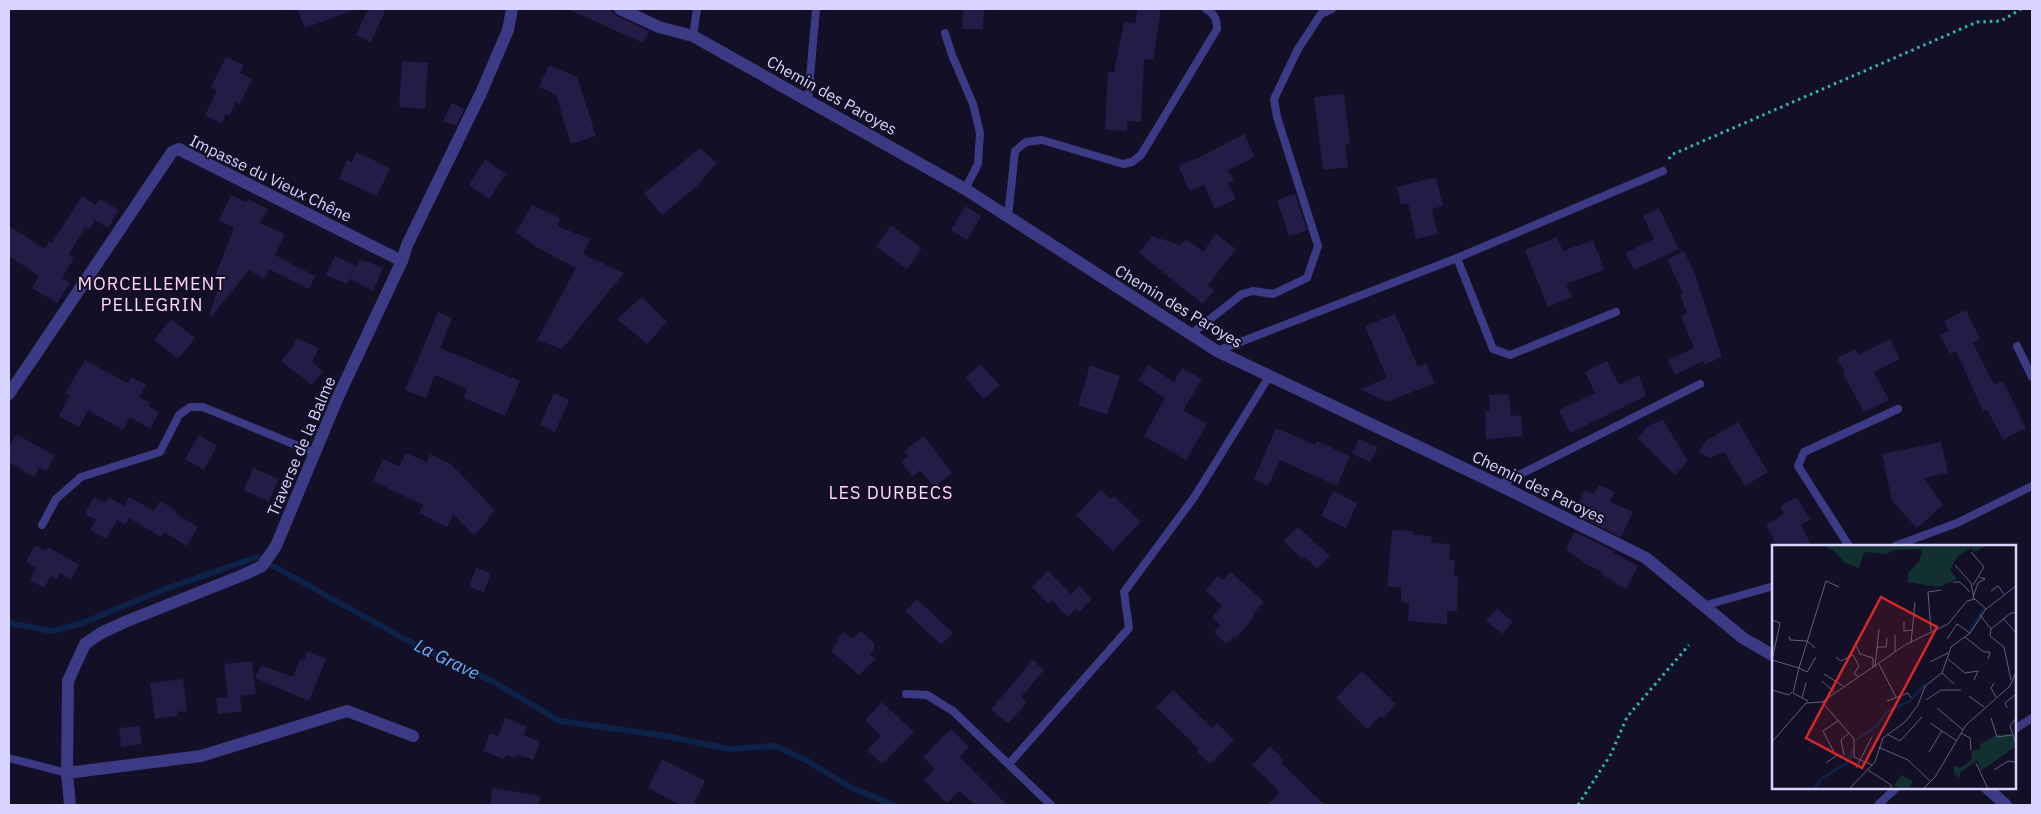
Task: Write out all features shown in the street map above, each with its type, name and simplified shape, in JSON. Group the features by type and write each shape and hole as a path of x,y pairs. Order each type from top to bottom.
{"street":[{"name":"Traverse de la Balme","path":"70,805 67,773 68,682 85,644 101,633 127,621 243,576 262,566 276,546 338,397 402,261 407,245 482,93 508,30 512,9"},
{"name":"Chemin des Paroyes","path":"620,9 659,27 693,36 965,189 1217,351 1499,485 1646,558 1743,638 1772,655"},
{"name":"Impasse du Vieux Chêne","path":"9,394 172,152 178,149 402,261"},
{"path":"67,773 201,756 347,711 413,736"},
{"path":"1988,789 2006,805"}],"lane":[{"path":"693,36 697,9"},
{"path":"808,100 816,9"},
{"path":"1008,217 1015,151 1026,142 1042,140 1123,164 1132,162 1141,155 1217,30 1217,20 1212,12 1206,9"},
{"path":"1190,335 1242,294 1253,291 1273,294 1307,278 1318,246 1277,117 1274,99 1298,49 1320,14 1332,9"},
{"path":"945,32 952,55 973,104 980,133 978,164 965,189"},
{"path":"1217,351 1457,258 1663,171"},
{"path":"1457,258 1493,349 1510,355 1616,312"},
{"path":"2017,346 2032,377"},
{"path":"1009,764 1129,628 1124,592 1195,496 1270,375"},
{"path":"1499,485 1700,384"},
{"path":"42,525 56,499 81,477 160,452 179,415 190,408 203,407 315,453"},
{"path":"1848,545 1798,466 1804,452 1898,410"},
{"path":"1898,545 1957,523 2032,486"},
{"path":"1704,606 1772,587"},
{"path":"906,694 928,695 953,711 1051,805"},
{"path":"2016,729 2032,718"},
{"path":"9,758 67,773"},
{"path":"1878,805 1895,789"}],"path":[{"path":"1663,171 1671,154 1977,22 2001,21 2021,9"},
{"path":"1578,805 1611,754 1627,717 1689,646"}],"building":[{"path":"297,9 351,9 351,11 305,28"},
{"path":"368,9 386,9 371,42 356,35"},
{"path":"568,9 609,9 617,16 649,31 643,43"},
{"path":"963,9 984,9 983,29 962,29"},
{"path":"1138,9 1161,9 1153,60 1144,59 1141,122 1127,121 1127,131 1105,130 1108,72 1114,72 1124,22 1135,24"},
{"path":"226,57 244,65 240,73 252,79 240,104 236,102 229,116 226,114 221,124 205,115 217,91 211,87"},
{"path":"402,61 428,63 425,109 399,107"},
{"path":"549,65 577,77 596,136 571,144 556,95 539,87"},
{"path":"1344,94 1350,143 1345,144 1348,167 1323,170 1314,97"},
{"path":"452,103 464,109 456,126 443,121"},
{"path":"1244,134 1255,157 1228,170 1234,180 1228,183 1236,199 1215,209 1204,185 1190,191 1178,166"},
{"path":"700,148 717,163 696,187 662,215 644,193"},
{"path":"356,152 390,168 377,196 339,179 347,160 352,162"},
{"path":"485,159 506,174 489,199 469,185"},
{"path":"1436,177 1443,206 1432,209 1438,234 1416,239 1408,203 1401,205 1397,187"},
{"path":"1295,194 1307,230 1289,236 1277,200"},
{"path":"231,195 246,202 248,199 268,209 260,223 285,234 275,255 315,276 309,289 269,269 264,279 249,270 212,316 209,315 221,282 214,279 234,228 219,220"},
{"path":"82,196 96,205 100,199 119,210 108,228 95,220 89,229 85,227 69,254 74,258 62,278 70,283 57,303 32,288 39,276 9,256 9,226 45,249 49,241 52,243"},
{"path":"532,205 560,218 557,226 590,239 583,254 624,273 562,349 537,340 576,268 538,248 516,232"},
{"path":"965,206 981,216 967,240 951,230"},
{"path":"1659,208 1679,249 1634,270 1625,253 1654,239 1643,216"},
{"path":"891,225 922,248 907,269 876,247"},
{"path":"1216,234 1236,249 1208,285 1214,291 1203,304 1139,253 1152,236 1180,245 1186,239 1203,252"},
{"path":"1557,237 1563,251 1593,240 1604,270 1566,284 1572,297 1548,307 1525,250"},
{"path":"1684,251 1695,274 1722,357 1704,365 1703,361 1675,375 1668,360 1694,348 1681,316 1687,313 1680,294 1683,293 1667,259"},
{"path":"335,256 356,266 347,284 326,275"},
{"path":"360,259 383,268 373,291 350,279"},
{"path":"642,297 667,322 647,344 617,319"},
{"path":"1966,310 1980,339 1973,343 1994,385 2003,381 2026,428 2003,440 1987,409 1983,411 1956,351 1950,354 1940,335 1949,331 1944,321"},
{"path":"438,312 452,318 440,348 520,381 505,416 464,398 467,389 435,375 426,398 405,390"},
{"path":"1395,314 1418,367 1426,363 1435,383 1387,402 1360,389 1387,378 1365,326"},
{"path":"171,319 195,338 178,359 154,340"},
{"path":"296,338 319,348 312,362 323,371 312,385 281,361 293,347"},
{"path":"1890,339 1900,359 1874,372 1889,400 1864,412 1843,374 1845,373 1837,358 1855,349 1858,355"},
{"path":"85,360 128,383 131,377 146,385 139,397 150,403 148,406 159,412 150,429 130,417 123,430 88,410 79,427 59,416 70,395 65,393"},
{"path":"1607,361 1619,385 1639,375 1646,396 1570,433 1559,410 1595,393 1585,372"},
{"path":"980,364 1000,385 984,399 965,378"},
{"path":"1090,365 1120,376 1107,415 1078,405"},
{"path":"1148,365 1174,382 1182,368 1202,379 1183,410 1207,424 1186,460 1144,436 1165,398 1138,380"},
{"path":"554,393 569,400 555,432 540,425"},
{"path":"1509,394 1511,416 1521,415 1523,436 1486,439 1485,411 1490,411 1489,395"},
{"path":"1663,420 1688,461 1675,475 1637,438 1649,425"},
{"path":"1738,422 1768,472 1745,486 1724,452 1710,458 1698,452 1706,441"},
{"path":"1276,428 1315,445 1317,441 1350,456 1337,486 1280,460 1268,486 1254,479"},
{"path":"16,434 55,456 46,471 39,467 34,477 9,462 9,447"},
{"path":"199,435 217,446 204,470 185,459"},
{"path":"924,436 952,473 934,487 920,470 912,477 901,462 908,456 904,451"},
{"path":"1359,439 1378,447 1370,462 1352,454"},
{"path":"1941,442 1948,473 1924,478 1943,505 1917,528 1892,501 1882,454"},
{"path":"406,453 427,462 430,454 451,464 495,510 487,518 489,520 474,535 453,514 447,527 419,513 423,505 373,481 383,459 399,466"},
{"path":"253,468 279,479 269,502 244,490"},
{"path":"1599,485 1615,492 1610,502 1633,512 1621,537 1581,517 1583,512 1576,509 1585,490 1594,494"},
{"path":"1101,489 1111,499 1114,496 1141,522 1113,551 1076,515"},
{"path":"1333,491 1357,503 1346,528 1321,516"},
{"path":"94,497 105,503 109,497 124,506 129,497 154,511 160,501 198,527 187,546 164,532 161,537 129,518 125,525 117,520 106,539 90,530 96,520 85,514"},
{"path":"1797,497 1810,520 1801,525 1811,545 1776,545 1766,525 1784,514 1780,506"},
{"path":"1298,527 1330,556 1317,569 1304,557 1302,559 1283,541"},
{"path":"1392,530 1413,531 1413,535 1432,536 1431,543 1450,544 1449,560 1455,560 1454,575 1458,576 1457,611 1447,611 1447,624 1408,621 1409,603 1401,602 1401,587 1387,587"},
{"path":"1574,532 1614,551 1614,553 1638,566 1626,589 1566,550"},
{"path":"35,545 46,551 48,547 79,565 71,580 60,573 57,579 51,576 44,588 30,580 36,567 26,562"},
{"path":"476,568 491,573 484,592 469,587"},
{"path":"1048,571 1071,594 1079,586 1092,599 1079,612 1076,609 1068,617 1052,601 1048,604 1032,587"},
{"path":"1231,572 1264,602 1253,614 1254,616 1250,623 1236,638 1234,636 1226,644 1214,632 1220,625 1212,617 1222,606 1205,590 1218,576 1223,580"},
{"path":"917,599 953,633 941,645 905,611"},
{"path":"1497,608 1513,622 1502,634 1486,621"},
{"path":"861,631 874,643 874,650 870,654 875,659 859,675 831,651 843,632 853,638"},
{"path":"307,651 326,659 309,701 255,678 261,665 293,677 300,659 304,661"},
{"path":"1033,660 1044,670 1021,697 1027,702 1008,724 991,709"},
{"path":"252,661 256,694 240,696 242,711 218,714 216,698 228,697 224,664"},
{"path":"1362,671 1396,704 1383,718 1380,716 1367,729 1336,698"},
{"path":"183,679 187,711 177,712 177,716 155,719 150,683"},
{"path":"1173,690 1212,728 1217,723 1234,740 1210,764 1197,752 1199,749 1156,707"},
{"path":"882,702 914,732 882,764 867,750 881,736 865,720"},
{"path":"505,718 527,726 524,735 540,742 533,760 517,754 515,758 506,755 504,759 483,751 490,733 498,736"},
{"path":"139,726 142,744 121,747 119,728"},
{"path":"951,729 969,747 960,757 1007,805 976,805 959,791 947,803 924,780 935,769 923,757"},
{"path":"1270,746 1284,760 1281,763 1325,805 1267,805 1280,792 1252,765"},
{"path":"662,759 705,781 693,805 680,805 648,788"},
{"path":"493,788 540,796 539,805 490,805"}],"waterway":[{"name":"La Grave","path":"9,623 52,631 80,624 168,588 257,557 414,644 490,680 560,721 666,736 729,749 775,746 804,759 850,787 893,805"}],"district":[{"name":"MORCELLEMENT PELLEGRIN","path":"152,293"},
{"name":"LES DURBECS","path":"891,492"}]}
